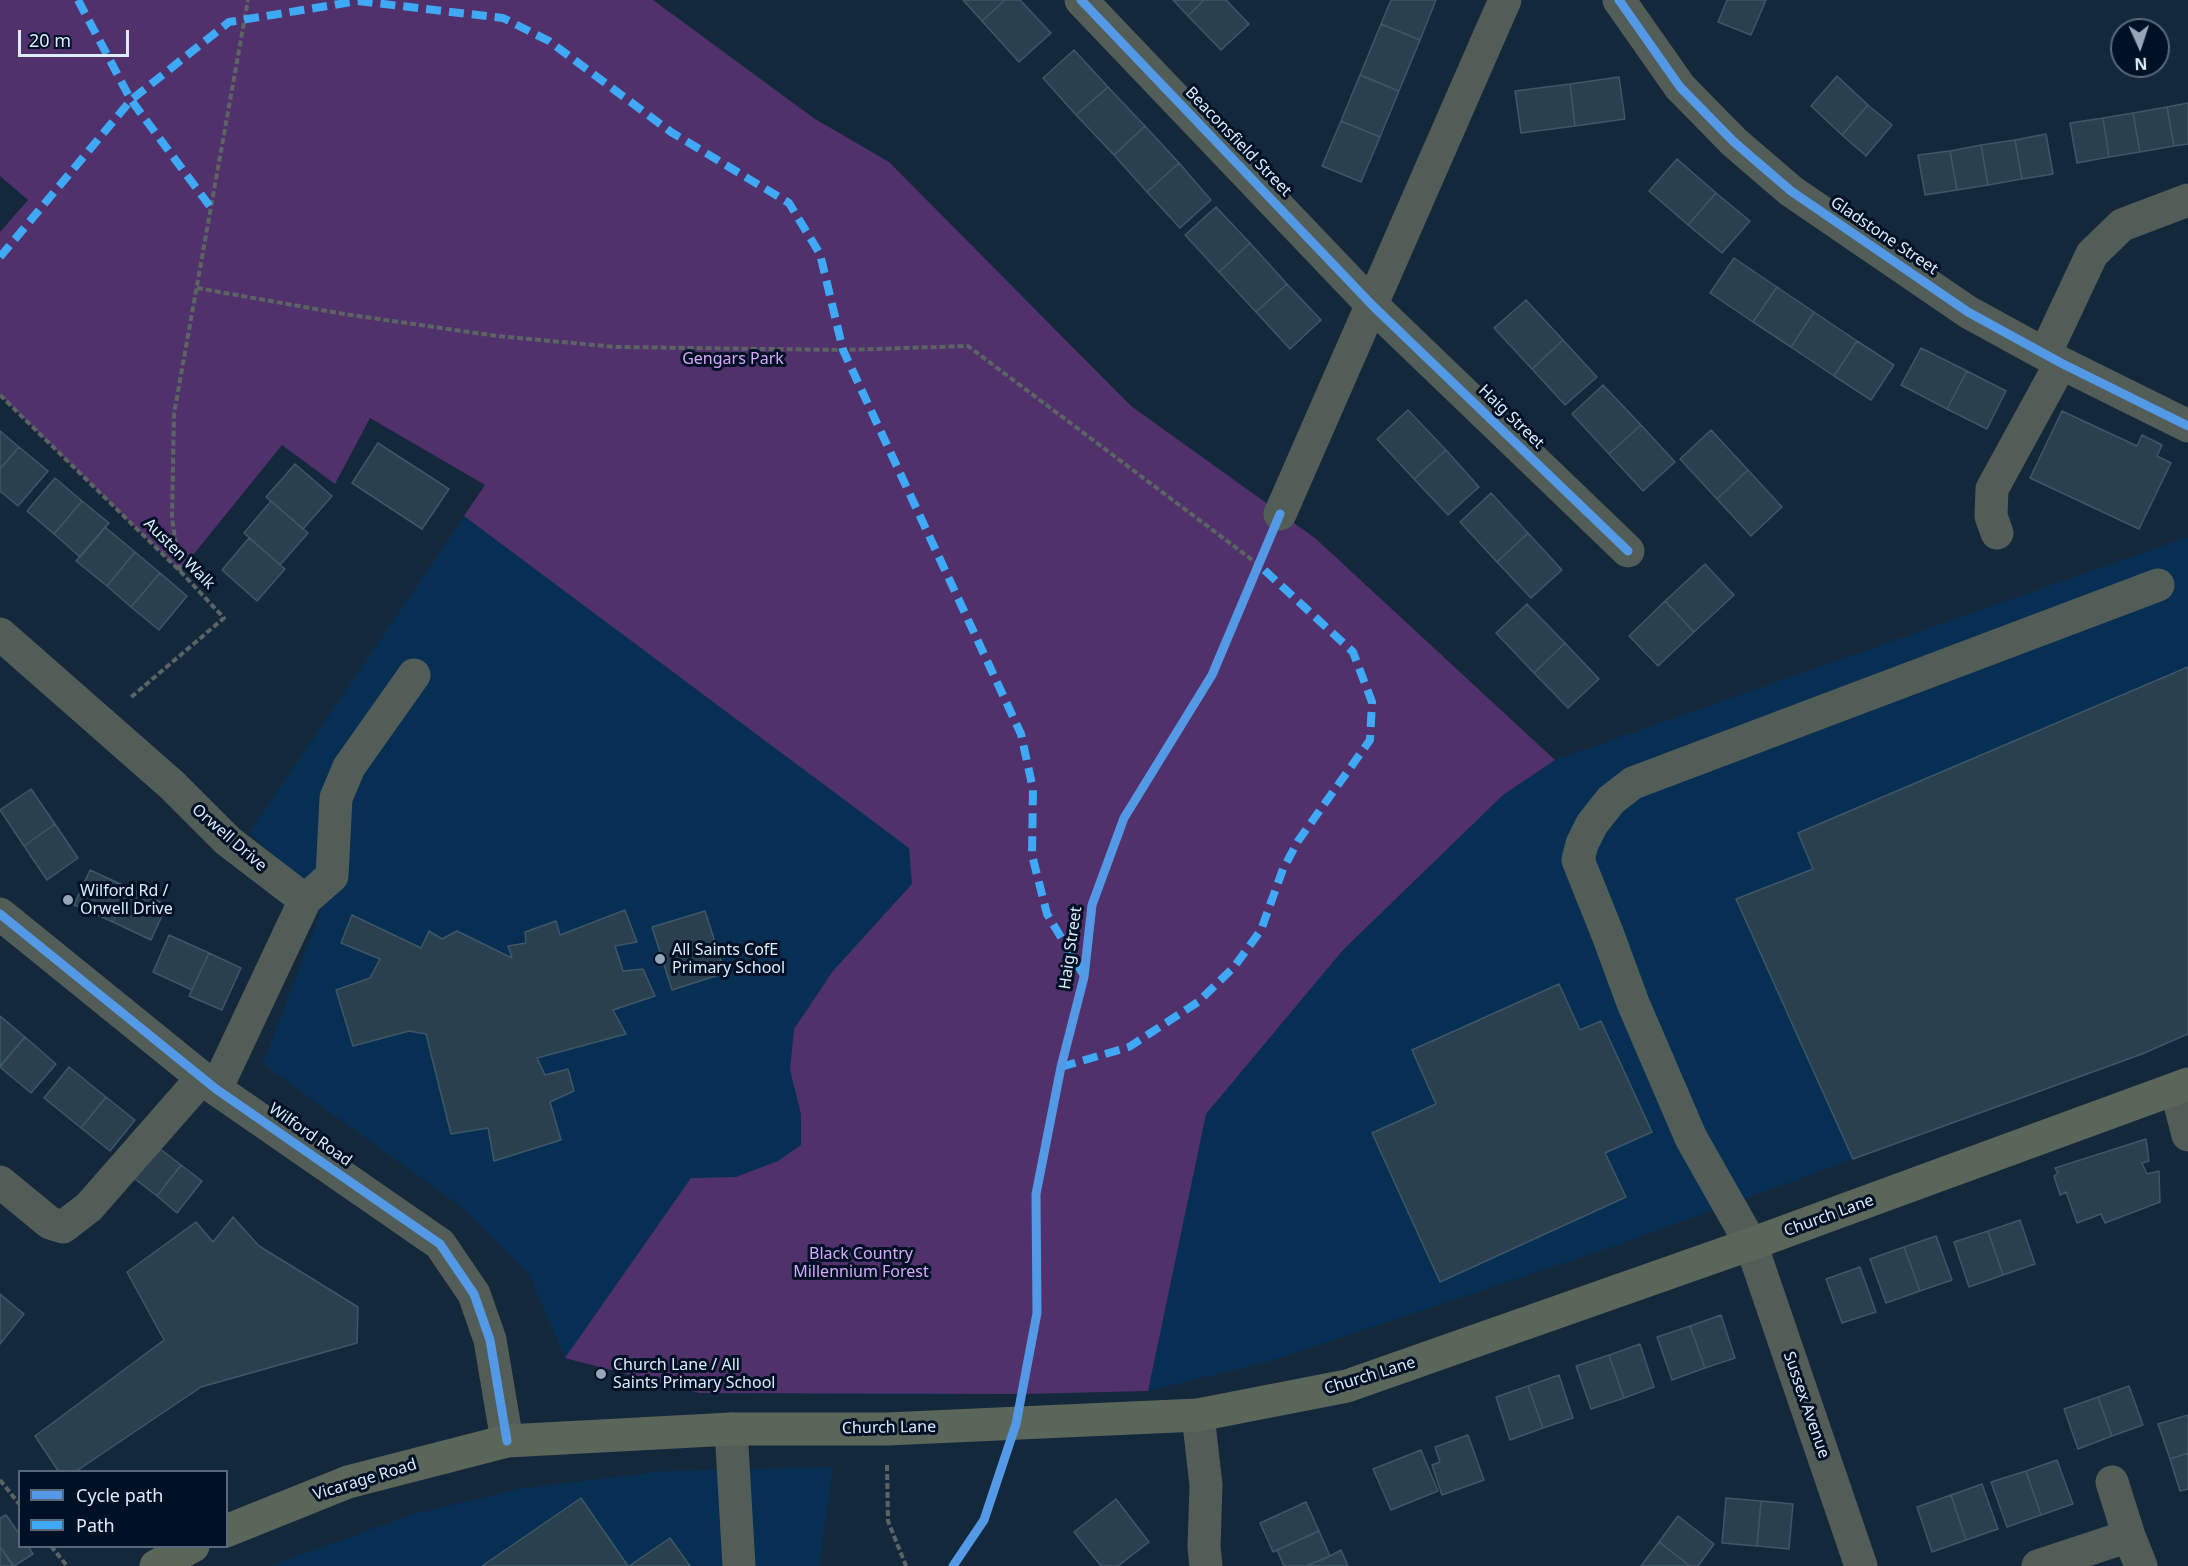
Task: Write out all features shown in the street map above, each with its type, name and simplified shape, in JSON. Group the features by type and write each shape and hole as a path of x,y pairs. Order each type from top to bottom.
{"main road":[{"name":"Church Lane","path":"507,1441 731,1429 887,1429 1198,1415 1347,1386 1751,1244 2182,1087"},
{"name":"Vicarage Road","path":"228,1529 348,1482 507,1441"},
{"path":"156,1566 189,1548"}],"street":[{"name":"Beaconsfield Street","path":"1082,0 1373,306"},
{"path":"1280,514 1505,0"},
{"name":"Gladstone Street","path":"1619,0 1680,87 1734,142 1791,191 1968,312 2188,426"},
{"path":"1996,533 1991,516 1992,489 2053,358 2092,254 2122,225 2188,200"},
{"name":"Haig Street","path":"1373,306 1628,550"},
{"name":"Sussex Avenue","path":"1861,1566 1751,1244 1691,1138 1633,1004 1578,860 1582,844 1592,824 1611,800 1633,783 2157,585"},
{"name":"Orwell Drive","path":"0,633 172,785 228,841 305,900"},
{"path":"0,1182 50,1223 63,1227 89,1207 209,1083 305,900 332,876 336,798 349,766 414,675"},
{"name":"Wilford Road","path":"0,914 209,1083 440,1244 474,1294 490,1340 507,1441"},
{"path":"2182,1087 2188,1135"},
{"path":"1198,1415 1206,1485 1204,1547 1206,1566"},
{"path":"731,1429 739,1566"},
{"path":"2112,1482 2141,1566"},
{"path":"2038,1566 2129,1536"}],"path":[{"path":"180,571 172,518 174,414 248,0"},
{"path":"197,288 344,314 497,336 616,347 843,350 968,346 1259,565"},
{"path":"1254,576 1280,514"},
{"path":"887,1429 888,1521 906,1566"},
{"path":"0,1480 18,1502"},
{"path":"53,1548 67,1566"}],"shaded area":[{"name":"All Saints CofE Primary School","path":"485,486 934,813 949,1278 956,1395 699,1393 565,1358 529,1274 462,1207 263,1064 325,900 249,833"},
{"path":"2188,537 2188,1034 2142,1054 1617,1245 1267,1362 1148,1391 1205,1114 1343,950 1503,795 1555,760"},
{"path":"833,1467 819,1566 269,1566 414,1514 519,1489 664,1471"}],"green space":[{"name":"Gengars Park","path":"0,0 653,0 815,119 889,162 1131,406 1315,538 1555,760 1503,795 1343,950 1206,1114 1148,1391 1022,1394 699,1393 565,1358 691,1178 736,1177 778,1161 801,1145 801,1114 790,1070 794,1029 833,971 912,884 909,848 464,516 485,485 370,418 335,484 282,445 180,571 0,395 0,232 28,200 0,176"}],"building":[{"path":"963,0 1005,0 982,21"},
{"path":"1005,0 1020,0 1051,33 1019,62 982,21"},
{"path":"1173,0 1204,0 1188,16"},
{"path":"1204,0 1226,0 1249,24 1221,50 1188,16"},
{"path":"1391,0 1436,0 1420,40 1381,24"},
{"path":"1727,0 1766,0 1751,35 1718,22"},
{"path":"1381,24 1420,40 1399,91 1360,75"},
{"path":"1074,50 1108,87 1076,115 1043,78"},
{"path":"1360,75 1399,91 1380,137 1341,121"},
{"path":"1837,76 1868,105 1842,135 1811,106"},
{"path":"1619,77 1625,119 1575,126 1570,84"},
{"path":"1570,84 1575,126 1521,133 1515,91"},
{"path":"1108,87 1145,126 1114,155 1076,115"},
{"path":"2188,103 2188,144 2174,146 2167,107"},
{"path":"1868,105 1892,125 1866,156 1842,135"},
{"path":"2167,107 2174,146 2140,152 2133,113"},
{"path":"2133,113 2140,152 2109,157 2103,118"},
{"path":"2103,118 2109,157 2077,163 2070,123"},
{"path":"1341,121 1380,137 1361,182 1322,166"},
{"path":"1145,126 1179,163 1147,192 1114,155"},
{"path":"2046,134 2053,174 2022,179 2015,140"},
{"path":"2015,140 2022,179 1988,185 1981,145"},
{"path":"1981,145 1988,185 1957,190 1950,151"},
{"path":"1950,151 1957,190 1925,195 1918,155"},
{"path":"1677,159 1716,193 1688,225 1649,191"},
{"path":"1179,163 1211,200 1180,228 1147,192"},
{"path":"1716,193 1750,221 1722,253 1688,225"},
{"path":"1216,207 1250,243 1219,272 1185,235"},
{"path":"1250,243 1287,284 1256,312 1219,272"},
{"path":"1734,258 1777,287 1753,322 1710,293"},
{"path":"1287,284 1321,320 1290,349 1256,312"},
{"path":"1777,287 1814,312 1791,347 1753,322"},
{"path":"1526,300 1563,340 1532,369 1494,328"},
{"path":"1814,312 1857,341 1834,376 1791,347"},
{"path":"1563,340 1597,377 1565,405 1532,369"},
{"path":"1857,341 1894,365 1871,400 1834,376"},
{"path":"1921,348 1967,371 1947,409 1901,385"},
{"path":"1967,371 2006,391 1987,429 1947,409"},
{"path":"1603,385 1641,425 1609,454 1572,414"},
{"path":"1408,410 1446,450 1414,479 1377,439"},
{"path":"2062,411 2137,446 2142,435 2162,445 2157,456 2171,463 2139,529 2030,478"},
{"path":"1641,425 1675,462 1643,491 1609,454"},
{"path":"1711,430 1748,470 1717,499 1680,459"},
{"path":"0,431 19,447 0,469"},
{"path":"378,443 449,489 422,529 352,483"},
{"path":"19,447 48,471 18,506 0,491 0,469"},
{"path":"1446,450 1479,487 1448,515 1414,479"},
{"path":"295,464 332,496 303,529 266,497"},
{"path":"1748,470 1782,507 1751,536 1717,499"},
{"path":"55,478 82,501 54,534 27,511"},
{"path":"1491,493 1528,533 1497,562 1460,522"},
{"path":"82,501 109,523 80,557 54,534"},
{"path":"271,501 308,533 280,565 244,533"},
{"path":"105,527 135,552 107,586 76,561"},
{"path":"1528,533 1562,570 1531,598 1497,562"},
{"path":"249,538 285,569 257,601 222,570"},
{"path":"135,552 160,573 131,607 107,586"},
{"path":"1705,564 1734,595 1694,632 1665,601"},
{"path":"160,573 187,596 159,630 131,607"},
{"path":"1665,601 1694,632 1658,666 1629,636"},
{"path":"1527,604 1565,643 1534,673 1496,633"},
{"path":"1565,643 1599,679 1568,708 1534,673"},
{"path":"2188,667 2188,1034 2142,1054 1853,1159 1736,899 1813,869 1798,833"},
{"path":"31,789 55,824 24,846 0,810"},
{"path":"55,824 78,858 47,880 24,846"},
{"path":"90,870 129,888 113,922 74,905"},
{"path":"129,888 167,905 151,940 113,922"},
{"path":"625,910 637,942 615,946 623,971 643,969 655,996 613,1010 626,1034 537,1058 545,1075 568,1069 574,1091 550,1102 561,1140 494,1161 488,1128 451,1134 426,1034 409,1031 353,1046 336,990 370,978 380,959 341,943 352,915 421,948 429,931 442,939 457,931 512,958 508,946 526,943 525,932 556,921 560,935"},
{"path":"705,911 725,973 672,990 652,927"},
{"path":"169,935 209,953 192,990 153,972"},
{"path":"209,953 241,968 222,1010 189,996"},
{"path":"1559,984 1580,1030 1601,1021 1652,1132 1605,1153 1626,1197 1440,1282 1372,1133 1436,1104 1412,1050"},
{"path":"0,1016 25,1037 0,1066"},
{"path":"25,1037 56,1064 31,1093 0,1067"},
{"path":"69,1067 106,1097 81,1128 44,1098"},
{"path":"106,1097 135,1120 110,1151 81,1128"},
{"path":"2146,1139 2149,1161 2142,1163 2147,1174 2159,1171 2160,1202 2105,1223 2101,1214 2077,1223 2066,1192 2060,1195 2054,1176 2058,1173 2055,1168"},
{"path":"155,1145 181,1165 157,1196 131,1176"},
{"path":"181,1165 202,1181 177,1213 157,1196"},
{"path":"233,1217 259,1246 358,1307 357,1343 201,1387 78,1470 58,1470 35,1436 164,1340 127,1272 196,1222 213,1242"},
{"path":"2020,1220 2035,1264 2003,1275 1988,1231"},
{"path":"1988,1231 2003,1275 1969,1287 1954,1242"},
{"path":"1936,1236 1952,1280 1920,1291 1904,1247"},
{"path":"1904,1247 1920,1291 1886,1303 1870,1259"},
{"path":"1860,1267 1876,1312 1842,1323 1826,1279"},
{"path":"0,1294 24,1314 0,1344"},
{"path":"1721,1315 1735,1358 1705,1368 1690,1326"},
{"path":"1690,1326 1705,1368 1672,1380 1657,1337"},
{"path":"1640,1344 1654,1387 1624,1398 1609,1355"},
{"path":"1609,1355 1624,1398 1591,1409 1576,1366"},
{"path":"1559,1375 1573,1418 1543,1428 1528,1386"},
{"path":"1528,1386 1543,1428 1510,1440 1496,1397"},
{"path":"2129,1386 2143,1425 2112,1436 2098,1397"},
{"path":"2098,1397 2112,1436 2078,1449 2064,1409"},
{"path":"2188,1415 2188,1453 2170,1459 2158,1424"},
{"path":"1468,1435 1484,1480 1442,1495 1432,1465 1440,1462 1435,1447"},
{"path":"1421,1450 1438,1491 1391,1510 1373,1469"},
{"path":"2188,1453 2188,1489 2180,1491 2170,1459"},
{"path":"2057,1460 2073,1504 2041,1515 2026,1471"},
{"path":"2026,1471 2041,1515 2007,1527 1991,1482"},
{"path":"1982,1484 1998,1529 1966,1540 1951,1495"},
{"path":"1951,1495 1966,1540 1932,1552 1917,1507"},
{"path":"581,1498 628,1566 482,1566"},
{"path":"1726,1498 1761,1501 1757,1546 1722,1543"},
{"path":"1116,1499 1149,1542 1118,1566 1101,1566 1074,1532"},
{"path":"1761,1501 1793,1504 1789,1549 1757,1546"},
{"path":"1306,1502 1319,1531 1273,1552 1260,1523"},
{"path":"6,1515 18,1532 18,1548 29,1548 33,1554 14,1566 0,1547 0,1518"},
{"path":"1678,1516 1714,1544 1698,1566 1690,1566 1659,1542"},
{"path":"1319,1531 1330,1556 1306,1566 1284,1566 1277,1550"},
{"path":"670,1538 690,1566 629,1566"},
{"path":"1659,1542 1690,1566 1641,1566"},
{"path":"0,1547 13,1566 0,1566"},
{"path":"1341,1550 1348,1566 1306,1566 1330,1556"}],"marked path":[{"path":"78,0 131,100 212,209"},
{"path":"0,257 131,100 229,22 358,1 503,18 549,41 671,132 789,203 820,254 843,350 1021,734 1033,789 1032,855 1047,914 1083,974"},
{"path":"1061,1067 1129,1047 1198,1002 1234,967 1261,930 1283,869 1298,841 1370,740 1372,702 1353,652 1259,565"}],"cycle path":[{"path":"1081,0 1373,306 1628,551"},
{"path":"1619,0 1680,87 1734,142 1791,191 1968,312 2061,363 2188,426"},
{"path":"953,1566 984,1520 1016,1424 1037,1313 1036,1194 1061,1067 1084,977 1092,905 1124,818 1212,675 1280,514"},
{"path":"0,914 216,1089 440,1244 474,1294 490,1340 507,1441"}],"place":[{"name":"Wilford Rd / Orwell Drive","path":"68,900"},
{"name":"All Saints CofE Primary School","path":"660,959"},
{"name":"Church Lane / All Saints Primary School","path":"601,1374"}],"park label":[{"name":"Black Country Millennium Forest","path":"861,1263"}]}
